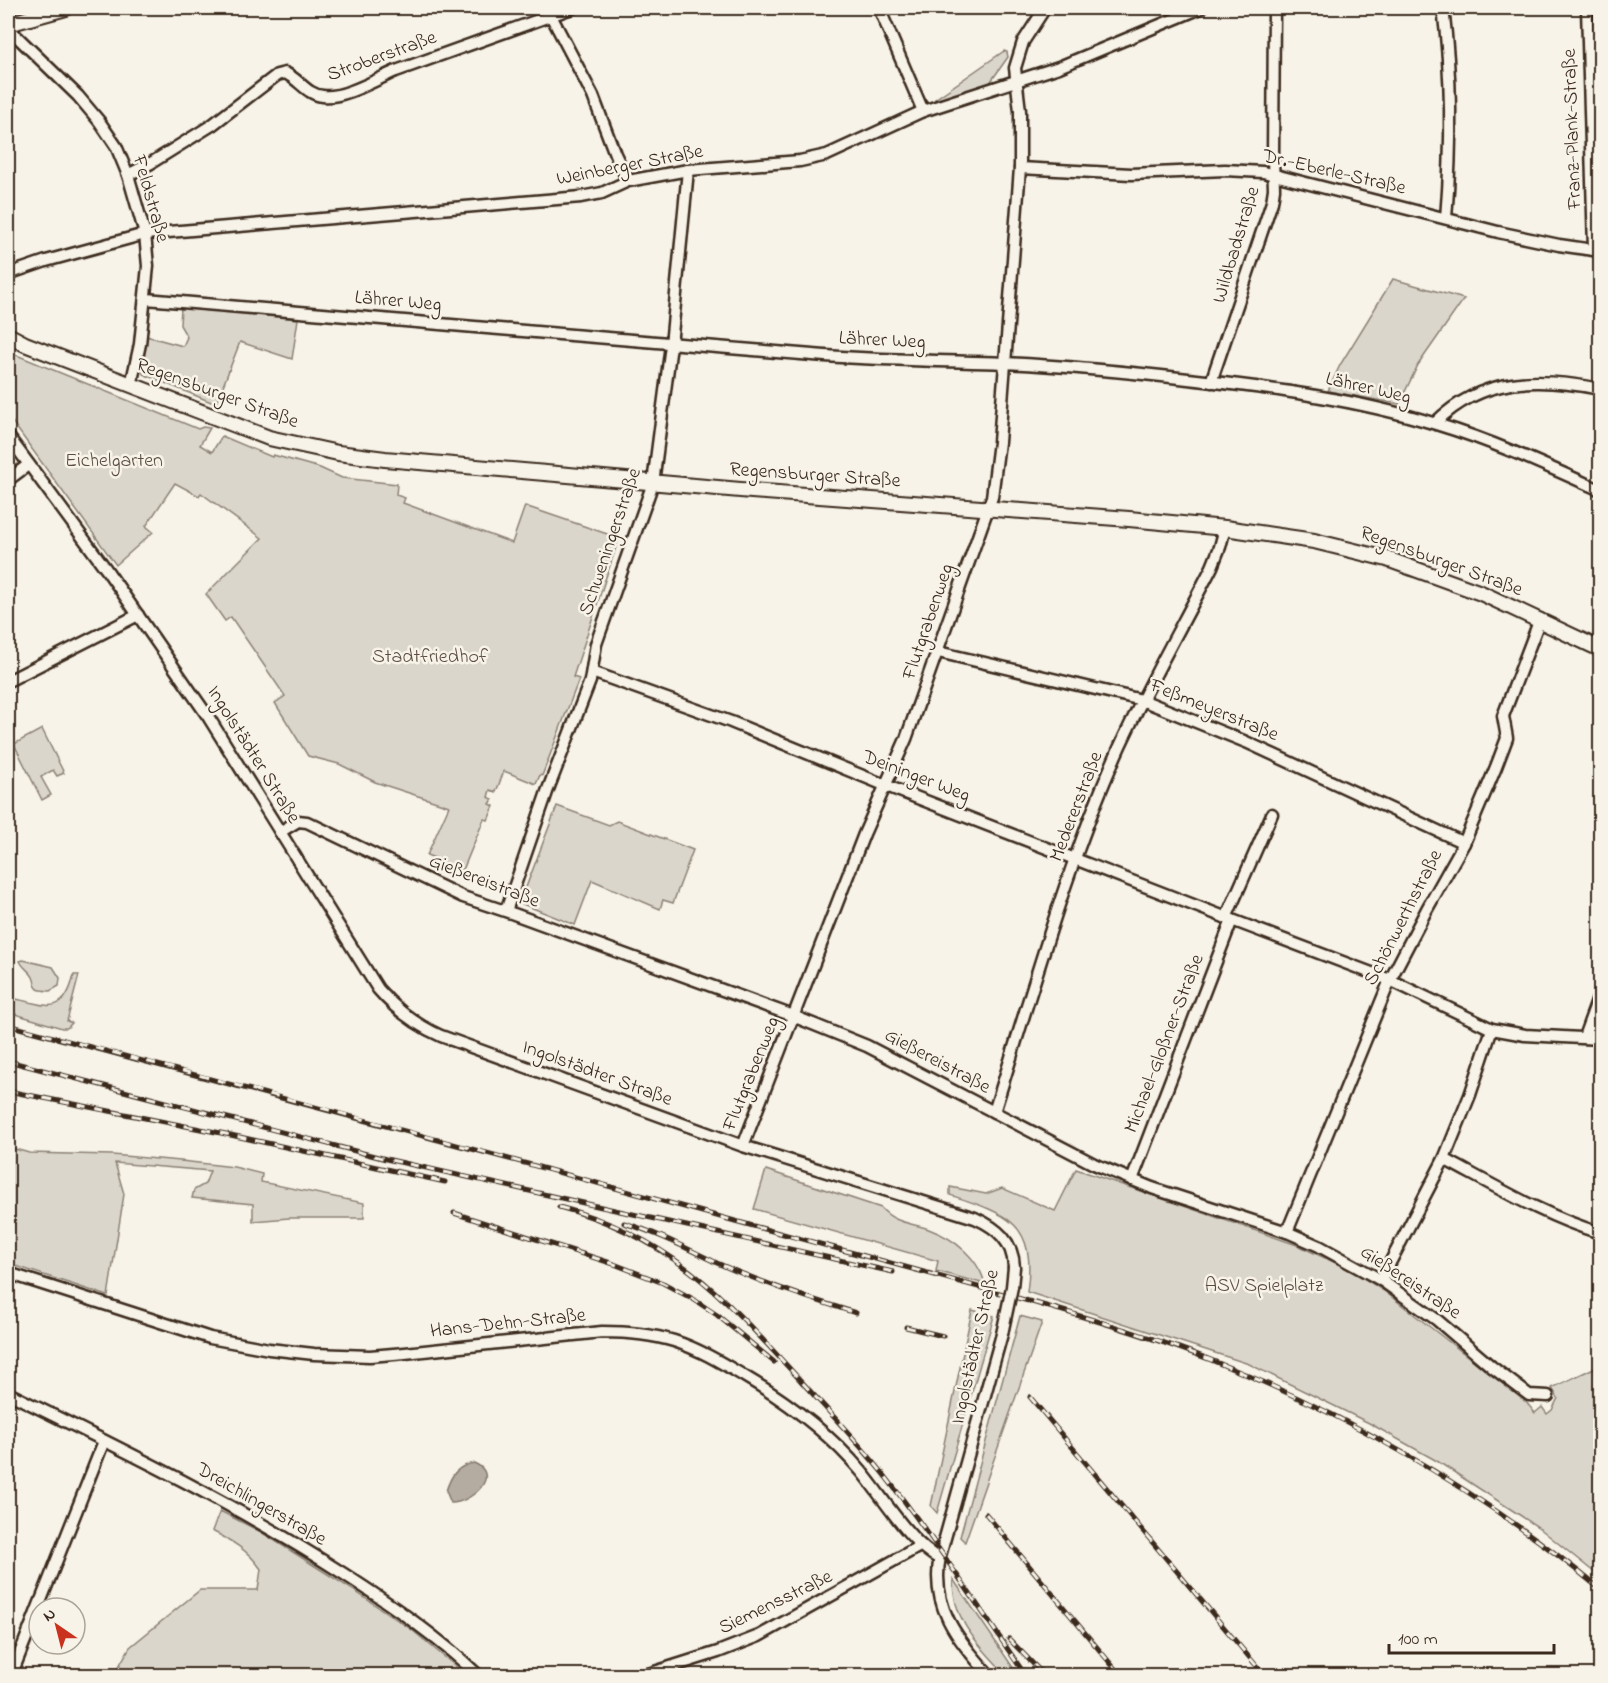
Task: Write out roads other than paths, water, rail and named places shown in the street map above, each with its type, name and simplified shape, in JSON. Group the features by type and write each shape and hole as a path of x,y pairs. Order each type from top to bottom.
{"main road":[{"path":"8,24 66,8"},
{"name":"Regensburger Straße","path":"8,335 25,344 269,438 338,453 653,483 1114,517 1305,539 1387,559 1482,592 1600,649"},
{"name":"Regensburger Straße","path":"8,343 25,344"}],"street":[{"name":"Stroberstraße","path":"128,175 212,125 278,75 285,73 292,76 315,95 326,97 344,93 549,11 572,8"},
{"path":"879,8 923,111"},
{"name":"Flutgrabenweg","path":"743,1146 864,834 906,739 993,490 1020,168 1020,111 1014,72 1019,51 1045,8"},
{"name":"Weinberger Straße","path":"8,274 145,234 568,198 602,193 628,180 688,170 817,158 923,111 1059,67 1201,8"},
{"name":"Wildbadstraße","path":"1211,382 1268,218 1274,189 1274,8"},
{"path":"1443,8 1450,71 1451,112 1450,173 1446,218"},
{"name":"Franz-Plank-Straße","path":"1587,8 1595,79 1597,250"},
{"path":"549,11 589,87 615,154 628,180"},
{"name":"Feldstraße","path":"8,28 78,96 99,121 116,146 128,175 145,234 148,266 140,344 131,385"},
{"name":"Dr.-Eberle-Straße","path":"1020,168 1120,174 1225,170 1274,174 1498,232 1559,245 1597,250"},
{"name":"Schweningerstraße","path":"506,911 592,672 596,644 653,483 671,345 688,170"},
{"name":"Lährer Weg","path":"146,299 671,345 916,362 1005,363 1109,371 1326,397 1435,423 1519,453 1600,490"},
{"path":"1435,423 1448,410 1467,397 1488,388 1512,383 1575,384 1600,389"},
{"name":"Ingolstädter Straße","path":"8,436 138,615 219,733 378,989 393,1006 427,1030 476,1050 743,1146 975,1218 987,1224 1004,1238 1012,1251 1014,1267 1012,1287 1002,1334 940,1559 938,1586 946,1617 990,1676"},
{"path":"8,480 28,465"},
{"name":"Medererstraße","path":"994,1112 1075,858 1120,746 1212,567 1225,528"},
{"path":"8,681 138,615"},
{"name":"Schönwerthstraße","path":"1287,1232 1390,980 1464,843 1507,738 1503,716 1540,619"},
{"name":"Feßmeyerstraße","path":"938,652 1142,700 1246,742 1464,843"},
{"name":"Deininger Weg","path":"592,672 730,722 885,785 1390,980 1492,1029 1525,1035 1600,1039"},
{"path":"1229,919 1272,814"},
{"name":"Gießereistraße","path":"280,832 298,821 307,822 453,892 794,1016 898,1060 1094,1164 1132,1180 1287,1232 1319,1246 1382,1280 1437,1320 1529,1395 1548,1396"},
{"name":"Michael-Gloßner-Straße","path":"1132,1180 1229,919"},
{"path":"1584,1037 1600,993"},
{"path":"1382,1280 1444,1159 1470,1095 1492,1029"},
{"path":"1444,1159 1516,1197 1581,1227 1600,1233"},
{"name":"Hans-Dehn-Straße","path":"9,1278 210,1338 269,1349 314,1354 370,1356 602,1332 633,1333 674,1341 696,1349 725,1365 806,1418 858,1468 920,1546 940,1559"},
{"name":"Dreichlingerstraße","path":"8,1393 202,1490 286,1536 402,1612 432,1634 479,1676"},
{"path":"11,1676 104,1441"},
{"name":"Siemensstraße","path":"642,1676 759,1636 920,1546"}],"railway":[{"path":"8,1025 958,1281 1167,1344 1211,1360 1315,1406 1415,1459 1510,1521 1600,1589"},
{"path":"8,1061 386,1159 893,1272"},
{"path":"8,1091 226,1134 445,1182"},
{"path":"559,1207 598,1219 634,1235 665,1253 694,1274 747,1323 844,1428 904,1500 1026,1676"},
{"path":"454,1213 614,1264 663,1283 717,1315 774,1362"},
{"path":"624,1223 660,1236 751,1277 856,1313"},
{"path":"906,1327 943,1336"},
{"path":"1030,1397 1265,1676"},
{"path":"986,1514 1121,1676"},
{"path":"1009,1639 1045,1676"}],"park label":[{"name":"Eichelgarten","path":"114,461"},
{"name":"Stadtfriedhof","path":"430,657"},
{"name":"ASV Spielplatz","path":"1264,1286"}]}
